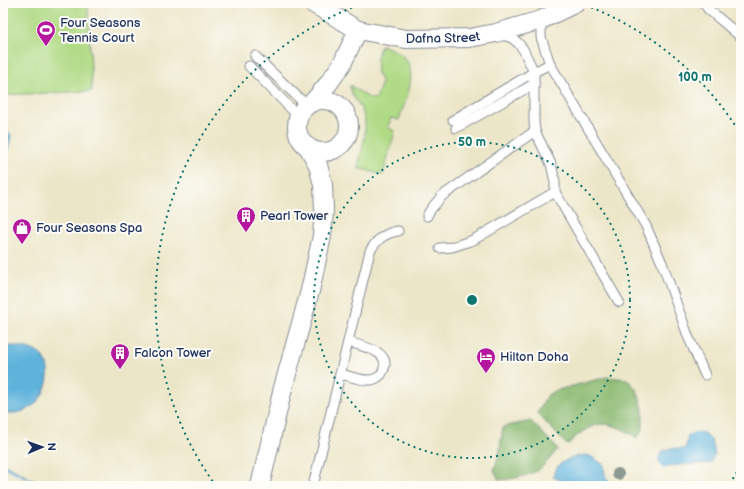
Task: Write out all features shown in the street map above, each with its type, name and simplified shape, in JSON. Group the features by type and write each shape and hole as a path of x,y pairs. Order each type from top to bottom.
{"street":[{"name":"Dafna Street","path":"312,3 358,30 406,39 469,38 496,33 541,20 576,3"},
{"path":"260,486 283,388 310,291 322,236 324,210 323,185 318,166 308,147 301,140 298,132 306,108 328,84 342,64 358,30"},
{"path":"342,64 340,91 342,108"},
{"path":"306,108 318,101 333,102 342,108 346,114 349,127 345,140 335,149 318,152 308,147"},
{"path":"323,185 335,149"}],"lane":[{"path":"704,3 708,9 741,37"},
{"path":"541,20 541,37 550,64 646,226 662,263 688,336 706,375"},
{"path":"496,33 512,38 518,43 523,49 534,72 535,131 551,164 555,182 555,192 619,302"},
{"path":"255,56 306,108"},
{"path":"534,84 454,124 534,72 550,64"},
{"path":"249,66 306,108"},
{"path":"427,216 430,209 442,196 535,131"},
{"path":"440,248 452,247 473,240 555,192"},
{"path":"313,486 370,250 384,235 398,231"},
{"path":"340,374 372,380 382,374 384,369 383,357 379,353 348,342"}],"green space":[{"name":"Four Seasons Tennis Court","path":"3,3 88,3 92,91 3,95"},
{"path":"382,45 404,57 411,74 407,98 399,120 391,118 388,127 395,131 383,175 358,168 364,140 365,120 362,109 350,89 350,85 369,98 376,99 382,82 377,73 377,66 378,54"},
{"path":"606,377 627,379 637,390 643,409 643,429 637,438 617,427 608,424 600,424 585,430 567,445 537,413 548,395 554,391"},
{"path":"531,421 558,449 545,464 536,471 523,476 499,480 494,470 499,454 503,427"}],"water":[{"path":"3,127 11,135 8,151 3,157"},
{"path":"13,346 32,350 43,357 47,363 48,378 40,399 32,407 20,412 3,413 3,347"},
{"path":"698,432 704,433 711,440 715,455 711,463 678,465 664,468 660,464 659,457 661,452 671,448 683,449 686,447 688,435"},
{"path":"586,455 604,465 605,476 612,486 563,486 558,479 553,477 561,463 571,458"},
{"path":"3,464 37,482 61,486 3,486"}],"pier":[{"path":"3,467 35,483 49,486 18,486 3,479"}],"place":[{"name":"Four Seasons Tennis Court","path":"46,47"},
{"name":"Pearl Tower","path":"246,233"},
{"name":"Four Seasons Spa","path":"22,245"},
{"name":"Falcon Tower","path":"120,370"},
{"name":"Hilton Doha","path":"486,374"}]}
